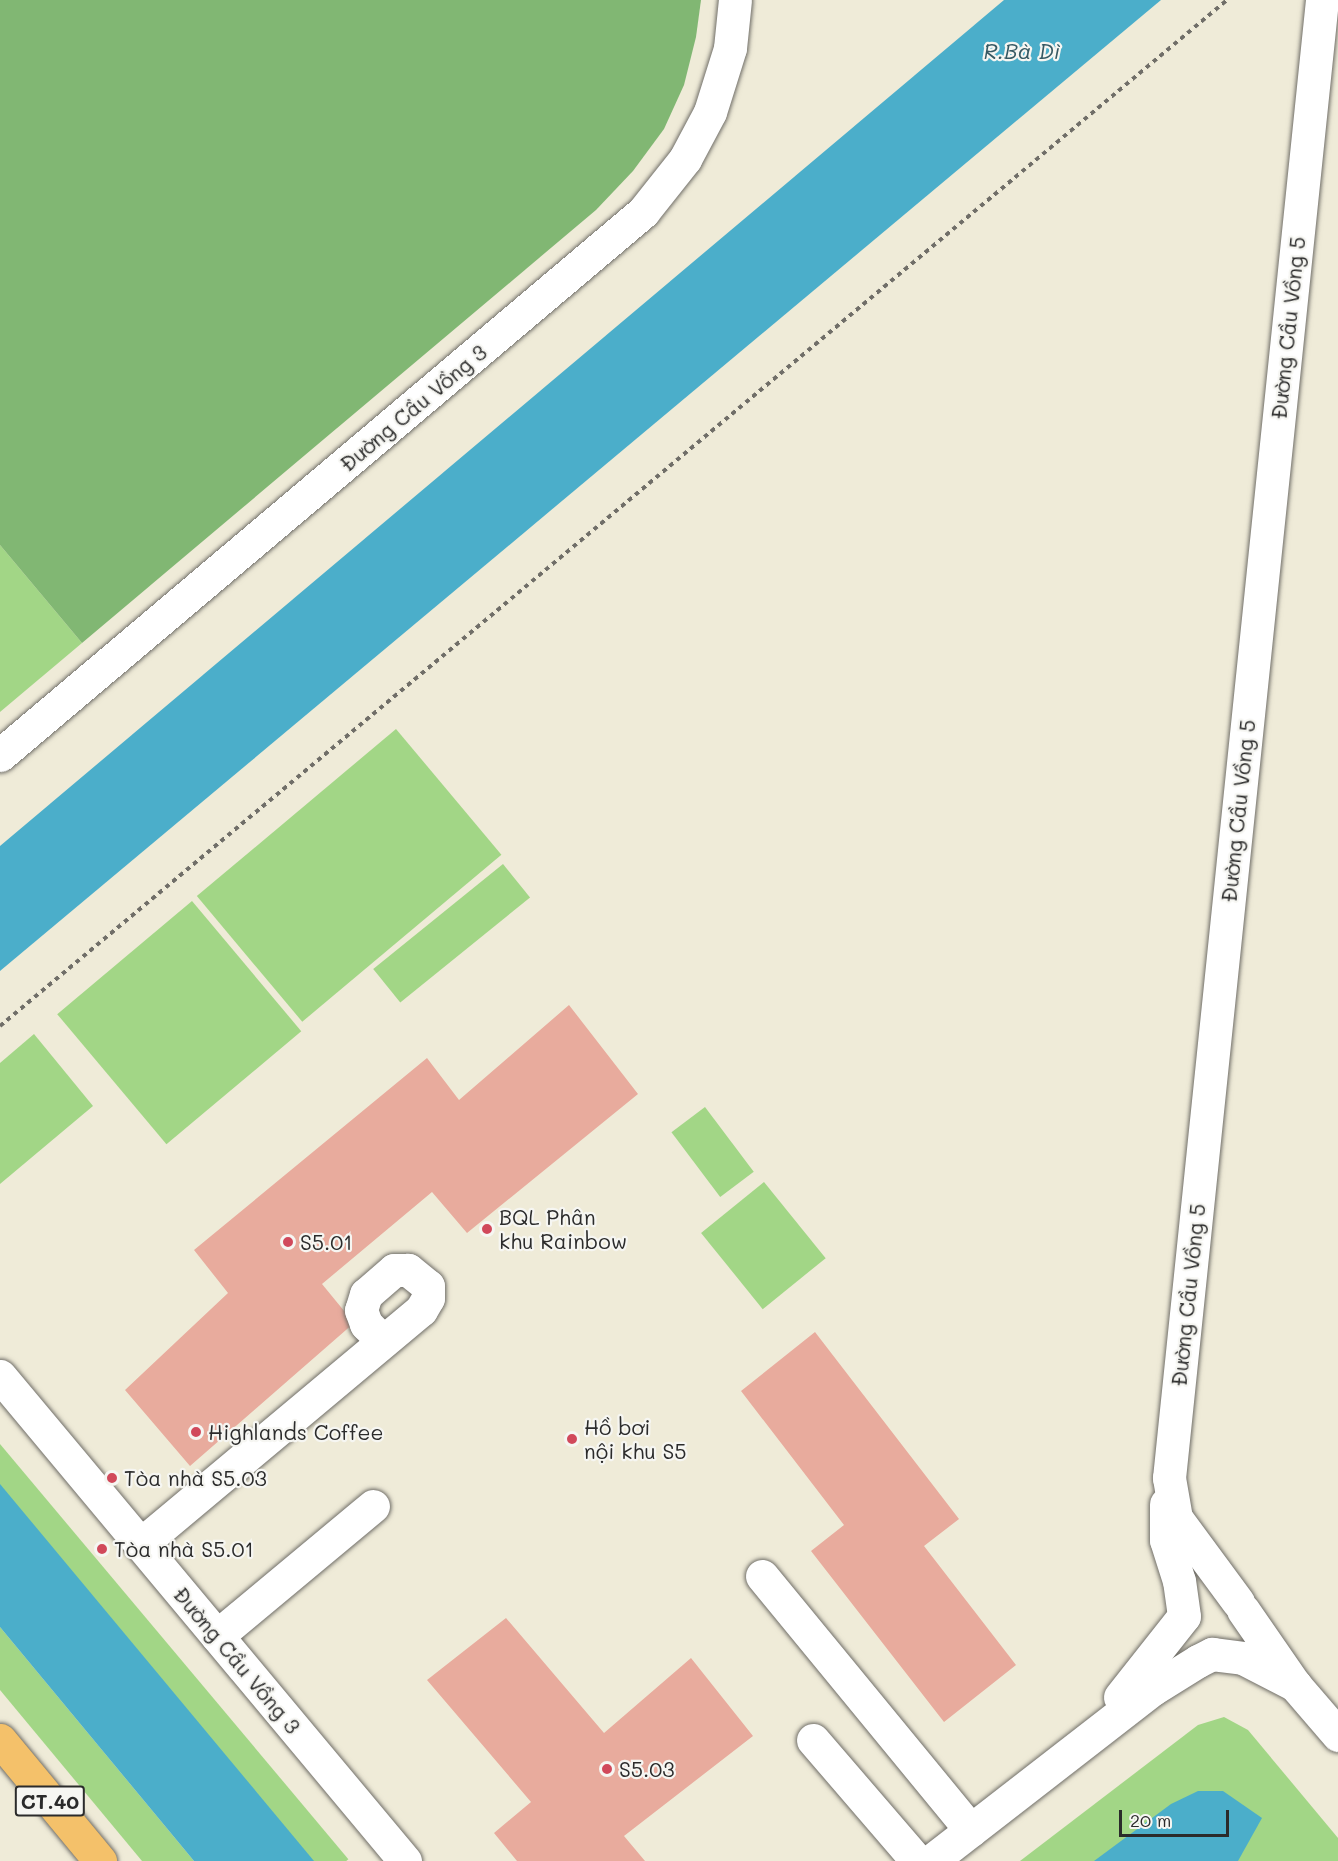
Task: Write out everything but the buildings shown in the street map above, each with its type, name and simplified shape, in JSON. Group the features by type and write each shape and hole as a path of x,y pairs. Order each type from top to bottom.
{"highway":[{"name":"CT.40","path":"0,1740 100,1861"}],"street":[{"name":"Đường Cầu Vồng 3","path":"0,755 643,212 685,159 710,112 730,48 735,0"},
{"name":"Đường Cầu Vồng 5","path":"1295,1685 1176,1518 1169,1478 1322,0"},
{"path":"141,1544 383,1341"},
{"name":"Đường Cầu Vồng 3","path":"0,1376 405,1861"},
{"path":"1169,1478 1164,1527 1184,1616 1184,1630 1191,1644 1212,1654 1253,1662 1295,1685 1338,1735"},
{"path":"217,1636 373,1506"},
{"path":"762,1576 971,1830"},
{"path":"932,1861 1168,1679 1212,1654 1227,1652 1239,1642 1246,1624 1240,1606 1221,1592 1207,1592 1194,1599 1145,1670 1044,1773"},
{"path":"813,1740 917,1861"}],"path":[{"path":"0,1026 1227,0"}],"green space":[{"path":"0,0 701,0 696,37 684,85 664,129 633,171 596,210 82,643 0,545"},
{"path":"0,545 82,643 0,712"},
{"path":"396,729 501,855 302,1022 197,896"},
{"path":"503,864 530,897 400,1003 373,969"},
{"path":"192,901 301,1031 166,1144 57,1014"},
{"path":"34,1034 93,1106 0,1184 0,1063"},
{"path":"705,1107 754,1172 720,1197 671,1132"},
{"path":"764,1182 826,1258 763,1309 701,1233"},
{"path":"0,1444 348,1859 298,1861 0,1506"},
{"path":"0,1627 194,1861 142,1861 0,1690"},
{"path":"1224,1717 1248,1730 1338,1838 1338,1861 1020,1861 1198,1725"}],"water":[{"name":"R.Bà Dì","path":"1004,0 1161,0 0,971 0,846"},
{"path":"0,1484 314,1861 194,1861 0,1627"},
{"path":"1198,1791 1223,1791 1262,1818 1238,1861 1094,1861 1171,1804"}],"place":[{"name":"BQL Phân khu Rainbow","path":"487,1229"},
{"name":"S5.01","path":"288,1242"},
{"name":"Highlands Coffee","path":"196,1432"},
{"name":"Hồ bơi nội khu S5","path":"572,1439"},
{"name":"Tòa nhà S5.03","path":"112,1478"},
{"name":"Tòa nhà S5.01","path":"102,1549"},
{"name":"S5.03","path":"607,1769"}]}
